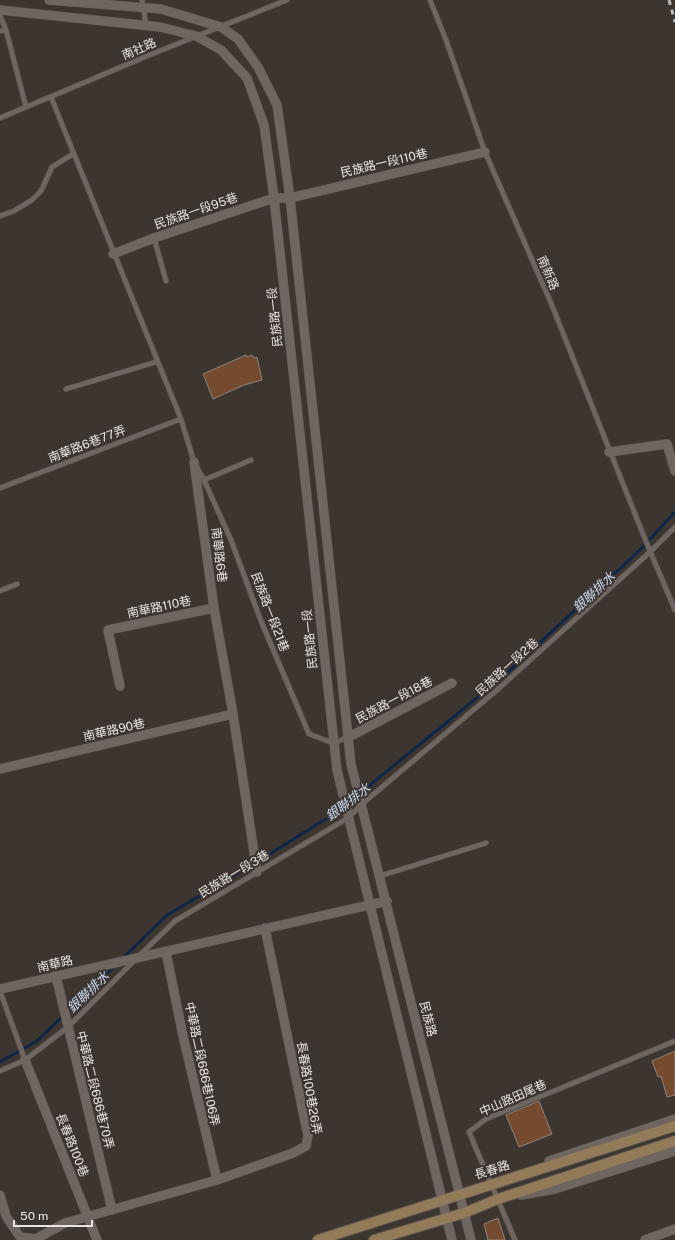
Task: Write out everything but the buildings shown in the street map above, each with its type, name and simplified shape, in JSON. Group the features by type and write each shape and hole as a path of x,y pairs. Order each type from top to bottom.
{"street":[{"path":"49,0 143,4 161,8 221,27 238,39 258,67 277,105 290,198 347,738 360,798"},
{"name":"民族路一段","path":"0,10 146,25 196,36 221,50 247,78 264,125 274,198 336,770 346,810"},
{"name":"民族路一段110巷","path":"290,198 485,152"},
{"name":"民族路一段95巷","path":"113,254 154,238 274,198 290,198"},
{"path":"610,452 667,444 675,471"},
{"name":"南華路6巷","path":"194,462 214,608 233,714 256,866"},
{"name":"南華路110巷","path":"120,686 108,630 214,608"},
{"path":"322,641 337,640"},
{"name":"民族路一段18巷","path":"347,738 452,683"},
{"name":"南華路90巷","path":"0,768 233,714"},
{"name":"民族路","path":"360,798 471,1240"},
{"path":"346,810 452,1240"},
{"name":"南華路","path":"0,990 386,901"},
{"name":"長春路100巷26弄","path":"88,1217 217,1180 293,1153 306,1146 308,1136 265,928"},
{"name":"中華路二段686巷106弄","path":"166,952 183,1036 217,1180"},
{"name":"中華路二段686巷70弄","path":"56,976 112,1210"},
{"name":"長春路100巷","path":"24,1057 97,1240"},
{"path":"513,1177 546,1162 675,1119"},
{"name":"長春路","path":"318,1240 675,1126"},
{"path":"374,1240 464,1213 498,1199 556,1179 675,1141"},
{"path":"498,1199 555,1189 675,1152"},
{"path":"0,1195 6,1216 20,1237 36,1239 55,1227 88,1217"},
{"path":"645,1240 675,1229"}],"lane":[{"name":"南社路","path":"0,118 196,36 287,0"},
{"name":"南新路","path":"430,0 446,40 485,152 551,303 650,552"},
{"name":"南社路","path":"143,4 146,25"},
{"path":"0,16 6,30 26,107"},
{"path":"0,31 6,30"},
{"name":"南華路6巷","path":"51,97 180,419 194,462"},
{"path":"0,216 14,211 32,200 41,191 52,167 73,154"},
{"path":"154,238 166,281"},
{"path":"66,389 156,362"},
{"name":"南華路6巷77弄","path":"0,488 180,419"},
{"path":"204,480 251,460"},
{"name":"民族路一段21巷","path":"194,462 204,480 231,540 261,621 309,734 333,743"},
{"name":"民族路一段2巷","path":"346,810 498,690 650,552 675,527"},
{"path":"650,552 675,610"},
{"path":"0,591 17,584"},
{"path":"333,743 347,738"},
{"name":"民族路一段3巷","path":"0,1071 24,1057 139,957 175,920 256,866 346,810"},
{"path":"380,876 486,843"},
{"name":"南華路","path":"0,990 24,1057"},
{"name":"中山路田尾巷","path":"515,1240 469,1132 486,1119 675,1041"}],"waterway":[{"name":"銀聯排水","path":"123,958 167,915 247,868 337,812 506,674 639,551 675,512"},
{"name":"銀聯排水","path":"0,1062 37,1041 115,966"}],"railway":[{"path":"669,0 675,22"}]}
